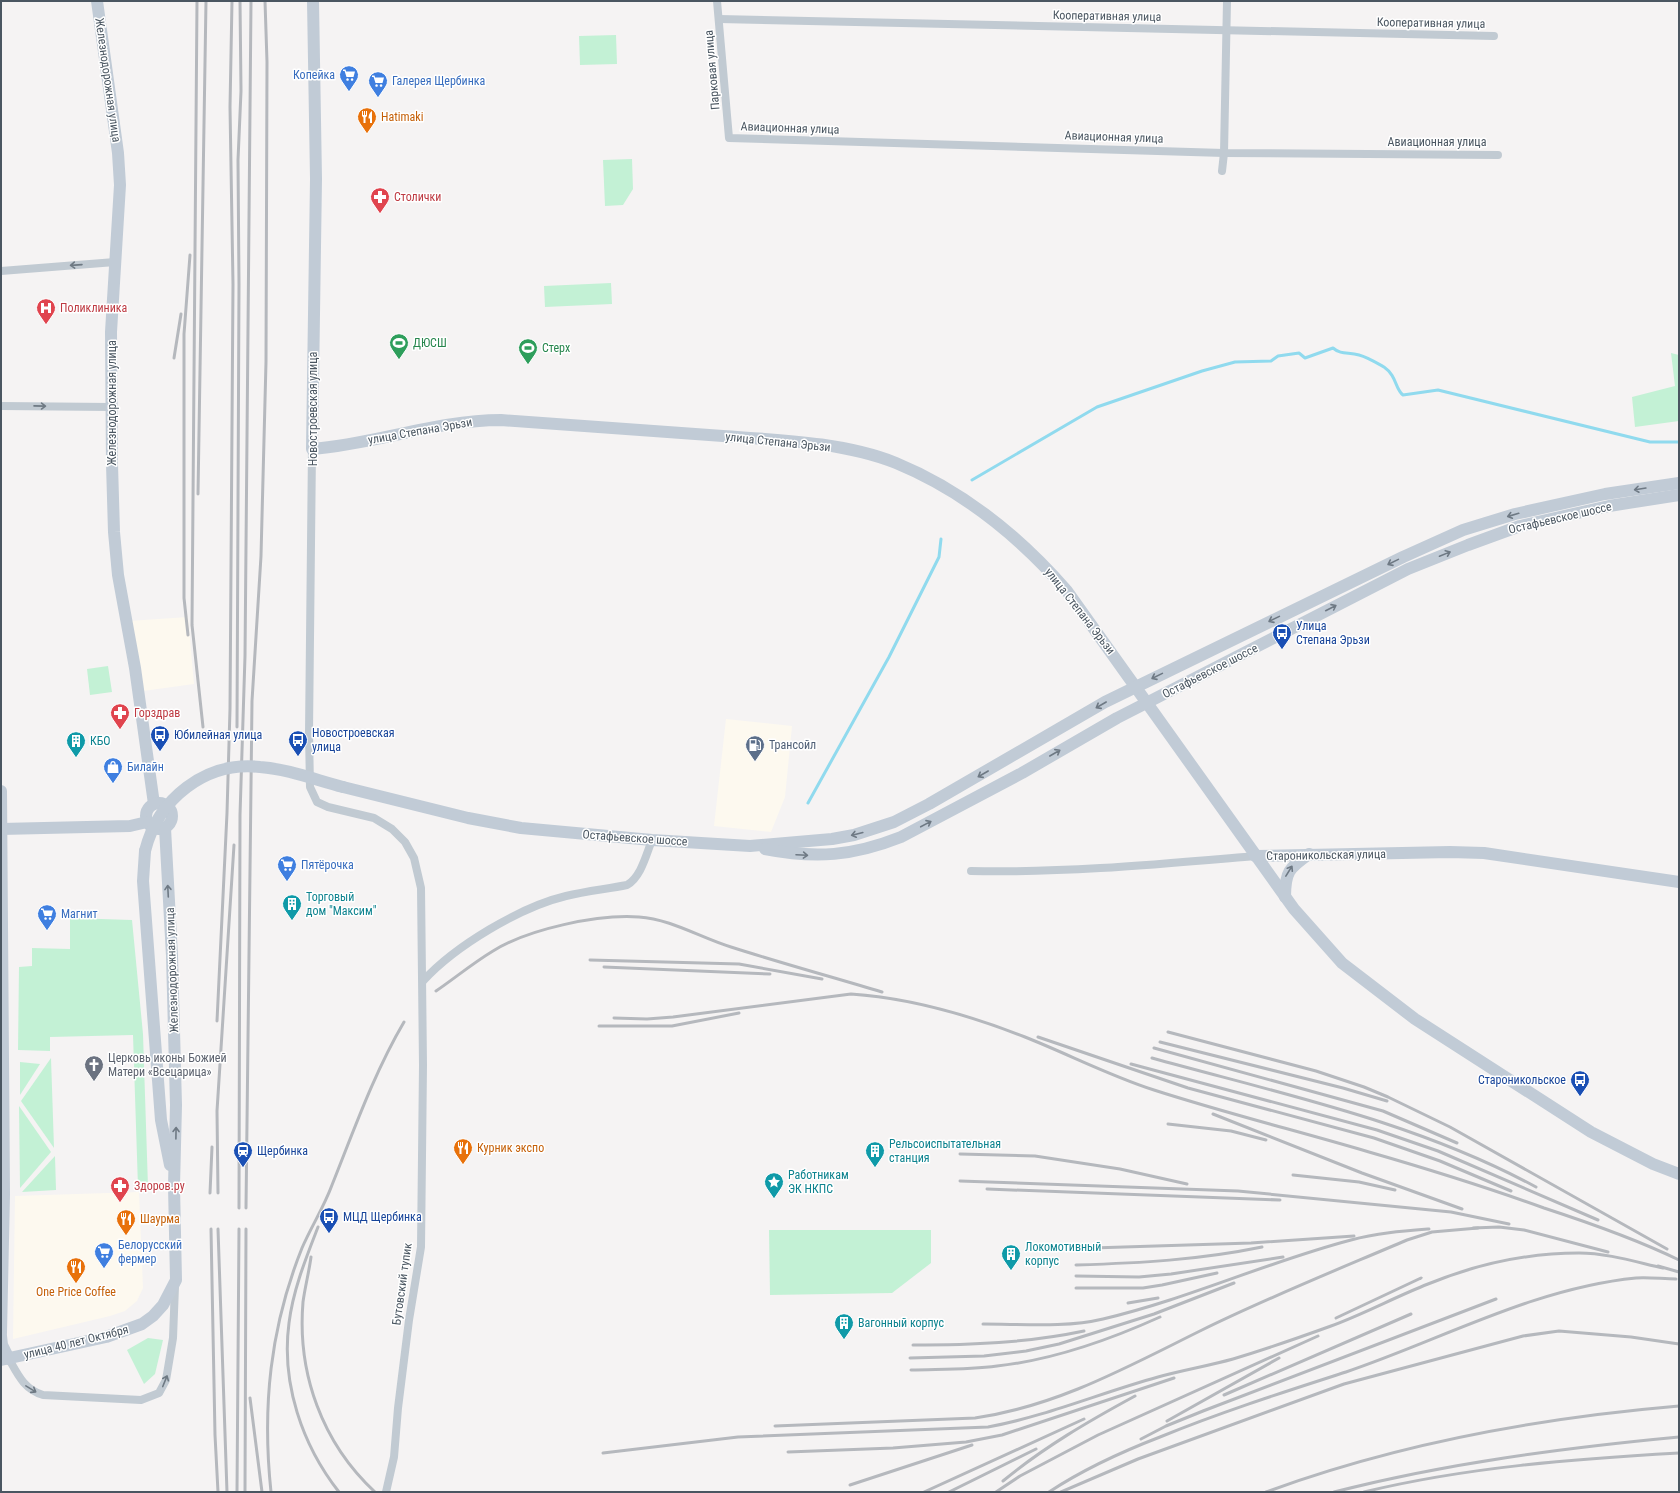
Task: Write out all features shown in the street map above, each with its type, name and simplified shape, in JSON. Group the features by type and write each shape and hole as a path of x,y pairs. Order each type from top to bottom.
{"main road":[{"name":"Железнодорожная улица","path":"97,1 118,153 120,185 111,332 114,532 118,575 135,668 154,804 166,805 171,810 171,821 165,828 172,956 176,1105 174,1186 176,1280"},
{"name":"Новостроевская улица","path":"312,449 316,192 313,1"},
{"name":"улица Степана Эрьзи","path":"312,449 334,447 462,422 501,420 790,440 874,456 895,463 946,488 976,506 1012,534 1045,566 1067,591 1285,897 1325,945 1342,962 1415,1019 1590,1132 1653,1164 1679,1174"},
{"name":"Остафьевское шоссе","path":"750,846 832,839 854,835 894,822 929,804 1105,702 1396,560 1463,530 1515,514 1605,494 1679,483"},
{"name":"Остафьевское шоссе","path":"174,1186 161,1120 143,880 145,851 150,834 159,816 182,791 209,774 235,767 269,768 468,818 521,828 652,840 750,846 790,854 821,856 840,855 884,844 923,826 1147,703 1408,569 1520,526 1609,506 1679,495"},
{"path":"1,791 4,1194 1,1334 5,1360"},
{"path":"147,822 147,811 154,804"},
{"path":"2,829 130,826 147,822"},
{"path":"147,822 156,829 165,828"},
{"name":"Староникольская улица","path":"1255,856 1450,852 1484,853 1679,882"},
{"path":"1285,897 1285,879 1288,872 1293,866 1309,854"},
{"name":"улица 40 лет Октября","path":"5,1360 106,1337 142,1324 153,1316 163,1305 176,1280"}],"street":[{"name":"Парковая улица","path":"718,1 729,138"},
{"path":"1222,171 1224,153 1227,1"},
{"name":"Кооперативная улица","path":"719,19 1494,36"},
{"name":"Авиационная улица","path":"729,138 1224,153 1498,154"},
{"path":"1,270 115,262"},
{"path":"1,406 111,407"},
{"name":"Новостроевская улица","path":"312,449 308,777 312,795 317,802 328,807 374,818 392,829 411,851 418,869 421,888 423,981"},
{"path":"423,981 476,937 536,906 566,896 627,885 633,882 652,840"},
{"name":"Староникольская улица","path":"971,871 1029,872 1080,870 1255,856"},
{"name":"Бутовский тупик","path":"386,1492 394,1457 398,1408 409,1320 421,1247 423,981"},
{"path":"5,1360 25,1386 34,1392 43,1395 141,1400 159,1393 166,1380 173,1338 176,1280"}],"shaded area":[{"path":"188,617 194,684 143,691 129,621"},
{"name":"Трансойл","path":"726,719 792,726 785,797 771,832 714,826"},
{"path":"139,1192 143,1288 137,1301 125,1311 110,1316 13,1339 15,1196"}],"green space":[{"path":"616,35 617,64 580,65 579,36"},
{"path":"632,159 633,189 623,205 605,206 603,160"},
{"path":"611,283 612,304 545,307 544,286"},
{"path":"1671,353 1679,355 1679,421 1635,427 1632,397 1675,386"},
{"path":"108,666 112,692 90,695 87,669"},
{"path":"70,918 132,920 143,1034 148,1187 138,1187 133,1035 50,1037 50,1051 18,1050 19,967 32,966 32,948 70,949"},
{"path":"51,1058 54,1148 21,1101"},
{"path":"20,1062 40,1064 20,1095"},
{"path":"19,1106 51,1152 20,1188"},
{"path":"55,1156 56,1190 22,1192"},
{"path":"769,1230 931,1230 931,1263 892,1293 770,1295"},
{"path":"148,1338 163,1340 155,1374 144,1384 127,1350"}],"waterway":[{"path":"972,480 1097,407 1202,371 1235,362 1271,361 1278,356 1299,353 1305,358 1333,348 1342,352 1362,356 1384,367 1394,378 1398,389 1403,395 1438,390 1650,442 1679,442"},
{"path":"808,803 889,657 939,557 941,539"}],"railway":[{"path":"197,1 192,625 203,727"},
{"path":"198,494 206,1"},
{"path":"217,1021 227,813 230,709 233,284 230,107 232,1"},
{"path":"237,727 239,284 238,160 241,91 240,1"},
{"path":"239,1208 240,815 245,656 251,1"},
{"path":"246,1208 252,701 261,556 266,362 267,62 265,1"},
{"path":"188,635 184,598 184,334 190,255"},
{"path":"174,358 181,314"},
{"path":"218,1193 217,1111 234,845"},
{"path":"436,991 478,960 508,943 525,936 584,921 604,918 639,917 663,921 731,947 882,992"},
{"path":"590,960 739,964 822,979"},
{"path":"604,967 770,974"},
{"path":"614,1018 647,1019 673,1017 851,994 896,999 940,1009 1004,1029 1121,1078 1154,1090 1457,1178 1613,1232 1679,1260"},
{"path":"599,1026 672,1026 739,1013"},
{"path":"271,1492 268,1460 268,1399 271,1368 282,1308 302,1248 329,1193 383,1061 404,1022"},
{"path":"1168,1032 1316,1071 1364,1087 1388,1097 1450,1127 1667,1249"},
{"path":"1038,1037 1188,1088 1374,1138 1440,1161 1511,1191"},
{"path":"1160,1042 1343,1088 1387,1101"},
{"path":"1154,1048 1383,1111 1457,1143"},
{"path":"1152,1058 1299,1097 1396,1127 1444,1144 1490,1164 1536,1187"},
{"path":"1131,1064 1377,1130 1438,1151 1598,1220"},
{"path":"1213,1114 1362,1173 1462,1209"},
{"path":"1168,1124 1231,1131 1266,1140"},
{"path":"210,1193 212,1147"},
{"path":"960,1154 1035,1156 1120,1169 1187,1184"},
{"path":"1293,1175 1359,1182 1395,1190"},
{"path":"960,1181 1238,1191 1451,1212 1509,1224"},
{"path":"987,1189 1280,1200"},
{"path":"318,1227 300,1274 291,1311 287,1346 288,1368 297,1412 305,1434 314,1454 339,1492"},
{"path":"1473,1228 1499,1227 1524,1230 1608,1252"},
{"path":"775,1426 975,1418 1006,1412 1035,1404 1092,1383 1253,1306 1407,1240 1432,1232 1478,1228"},
{"path":"211,1229 215,1435 218,1492"},
{"path":"218,1229 227,1492"},
{"path":"237,1492 239,1229"},
{"path":"245,1492 246,1229"},
{"path":"983,1324 1059,1325 1089,1322 1135,1311 1289,1259 1351,1240 1380,1234 1429,1229"},
{"path":"1092,1248 1251,1243 1354,1236"},
{"path":"1076,1265 1192,1258 1262,1247"},
{"path":"603,1453 738,1437 988,1427 1052,1411 1136,1383 1233,1359 1258,1351 1343,1321 1446,1277 1484,1265 1540,1255 1590,1253 1611,1256 1663,1268"},
{"path":"311,1257 303,1302 302,1329 304,1355 309,1380 327,1429 356,1473 375,1492"},
{"path":"1076,1276 1139,1277 1171,1274 1283,1257"},
{"path":"1658,1266 1679,1272"},
{"path":"1076,1288 1143,1288 1217,1273"},
{"path":"1336,1318 1421,1278"},
{"path":"1049,1492 1103,1462 1183,1428 1382,1359 1524,1304 1561,1292 1598,1284 1636,1278 1676,1279"},
{"path":"910,1358 984,1356 1026,1351 1059,1344 1154,1314 1234,1283"},
{"path":"1128,1303 1158,1298"},
{"path":"1141,1439 1166,1426 1203,1411 1496,1299"},
{"path":"1224,1395 1411,1314"},
{"path":"911,1370 964,1369 1039,1359 1101,1341 1160,1317"},
{"path":"913,1345 1020,1341 1084,1331"},
{"path":"1061,1492 1138,1459 1344,1384 1523,1336 1559,1331 1631,1337 1679,1344"},
{"path":"996,1492 1020,1476 1098,1435 1318,1336"},
{"path":"1167,1421 1279,1358"},
{"path":"788,1452 893,1448 966,1442 1002,1435 1174,1378"},
{"path":"1003,1481 1034,1457 1067,1435 1135,1396"},
{"path":"250,1398 262,1492"},
{"path":"1266,1492 1367,1460 1418,1446 1470,1435 1574,1418 1679,1406"},
{"path":"924,1492 1084,1419"},
{"path":"1334,1492 1420,1473 1506,1458 1592,1446 1679,1437"},
{"path":"850,1485 972,1445"},
{"path":"949,1492 1036,1449"},
{"path":"1364,1492 1442,1476 1521,1465 1679,1453"}],"place":[{"name":"Копейка","path":"349,92"},
{"name":"Галерея Щербинка","path":"378,98"},
{"name":"Hatimaki","path":"367,134"},
{"name":"Столички","path":"380,214"},
{"name":"Поликлиника","path":"46,325"},
{"name":"ДЮСШ","path":"399,360"},
{"name":"Стерх","path":"528,365"},
{"name":"Улица Степана Эрьзи","path":"1282,650"},
{"name":"Горздрав","path":"120,730"},
{"name":"Юбилейная улица","path":"160,752"},
{"name":"Новостроевская улица","path":"298,757"},
{"name":"КБО","path":"76,758"},
{"name":"Трансойл","path":"755,762"},
{"name":"Билайн","path":"113,784"},
{"name":"Пятёрочка","path":"287,882"},
{"name":"Торговый дом \"Максим\"","path":"292,921"},
{"name":"Магнит","path":"47,931"},
{"name":"Церковь иконы Божией Матери «Всецарица»","path":"94,1082"},
{"name":"Староникольское","path":"1580,1097"},
{"name":"Курник экспо","path":"463,1165"},
{"name":"Щербинка","path":"243,1168"},
{"name":"Рельсоиспытательная станция","path":"875,1168"},
{"name":"Работникам ЭК НКПС","path":"774,1199"},
{"name":"Здоров.ру","path":"120,1203"},
{"name":"МЦД Щербинка","path":"329,1234"},
{"name":"Шаурма","path":"126,1236"},
{"name":"Белорусский фермер","path":"104,1269"},
{"name":"Локомотивный корпус","path":"1011,1271"},
{"name":"One Price Coffee","path":"76,1284"},
{"name":"Вагонный корпус","path":"844,1340"}]}
